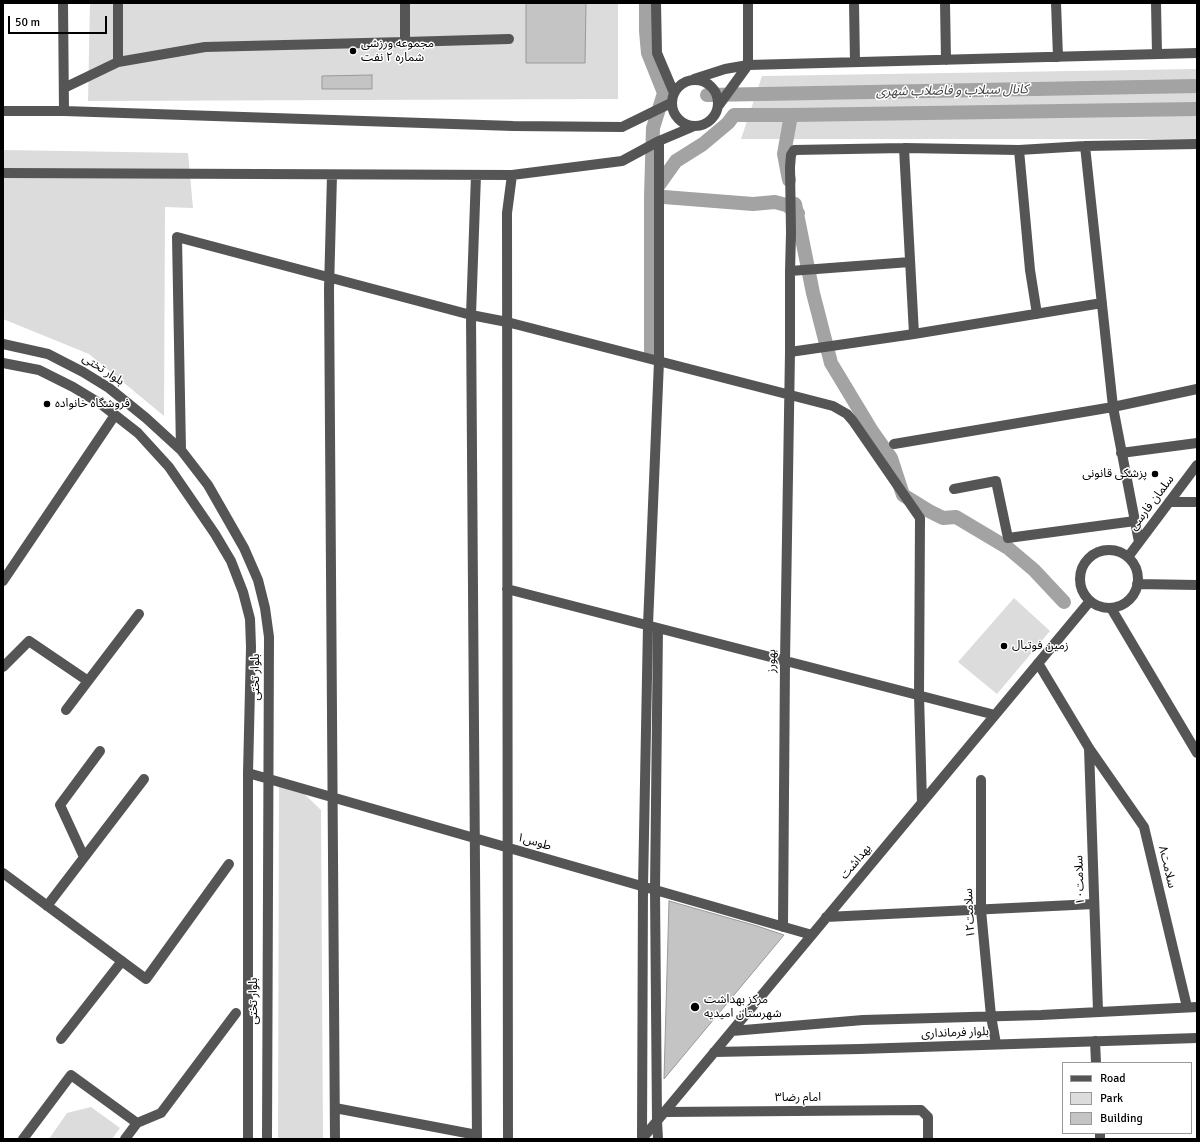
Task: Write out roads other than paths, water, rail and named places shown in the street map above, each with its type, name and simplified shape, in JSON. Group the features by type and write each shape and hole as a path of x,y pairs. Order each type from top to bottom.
{"street":[{"path":"63,3 64,111"},
{"path":"118,3 118,62"},
{"path":"405,3 405,42"},
{"path":"656,3 657,53 674,93"},
{"path":"3,173 512,175 622,161 659,141 692,127 702,126 710,122 716,114 719,105 748,65 748,3"},
{"path":"854,3 855,62"},
{"path":"945,3 946,60"},
{"path":"1056,3 1058,57"},
{"path":"1156,3 1157,54"},
{"path":"64,88 118,62 205,47 509,38"},
{"path":"692,127 683,124 673,111 671,103 674,93 680,85 690,80 725,69 748,65 1197,53"},
{"path":"690,80 701,80 711,85 717,94 719,105"},
{"path":"3,111 64,111 513,126 622,127 671,103"},
{"path":"642,1139 643,886 648,625 658,361 659,141"},
{"path":"914,334 904,148 1019,150 1085,146 1197,144"},
{"path":"1085,146 1113,407 1139,542"},
{"name":"بهورز","path":"783,927 785,661 790,396 790,271 792,233 791,155 794,150 904,148"},
{"path":"1019,150 1030,270 1037,314"},
{"path":"332,175 329,278 336,1139"},
{"path":"335,1108 477,1137 471,315 476,175"},
{"path":"508,1139 507,213 512,175"},
{"path":"181,450 177,237 471,315 507,322 833,406 854,420 920,518 919,695 922,803"},
{"path":"790,271 910,262"},
{"path":"790,352 914,334 1102,303"},
{"name":"بلوار تختی","path":"3,344 48,354 110,388 181,450 208,485 244,548 258,580 265,608 269,637 267,1139"},
{"name":"بلوار تختی","path":"5,366 39,370 73,387 101,404 138,433 169,467 215,534 231,561 243,592 250,619 251,647 248,773 248,1139"},
{"path":"894,444 1113,407 1197,389"},
{"path":"3,581 115,415"},
{"path":"1122,453 1197,443"},
{"name":"سلمان فارسی","path":"1128,557 1197,465"},
{"path":"954,489 996,481 1008,538 1135,521"},
{"path":"1169,502 1197,502"},
{"path":"1107,550 1114,551 1128,557 1133,563 1138,577 1137,584 1135,592 1125,603 1111,608 1103,607 1090,601 1085,595 1080,581 1080,574 1087,560 1093,555 1107,550"},
{"path":"1137,584 1197,585"},
{"path":"507,589 995,715"},
{"name":"بهداشت","path":"642,1139 1090,601"},
{"path":"1111,608 1197,753"},
{"path":"66,710 139,614"},
{"path":"658,628 655,890 658,1139"},
{"path":"3,667 29,641 88,681"},
{"name":"سلامت۸","path":"1038,663 1089,748 1144,827 1192,1007"},
{"name":"سلامت۱۰","path":"1089,748 1098,1012"},
{"path":"84,857 60,805 100,752"},
{"name":"طوس۱","path":"248,773 812,935"},
{"path":"47,906 144,779"},
{"name":"سلامت۱۲","path":"981,780 981,910 991,1016 996,1044"},
{"path":"4,876 146,979 229,864"},
{"path":"826,917 1094,904"},
{"path":"61,1039 122,961"},
{"name":"بلوار فرمانداری","path":"732,1031 863,1020 1041,1015 1192,1007"},
{"path":"126,1139 138,1123 161,1113 236,1013"},
{"name":"بلوار فرمانداری","path":"714,1052 1197,1038"},
{"path":"1095,1041 1096,1062"},
{"path":"23,1139 71,1075 138,1123"},
{"name":"امام رضا۳","path":"665,1112 921,1110 928,1117 928,1139"}],"waterway":[{"name":"کانال سیلاب و فاضلاب شهری","path":"646,3 648,53 664,93 653,128 651,196 651,351"},
{"name":"کانال سیلاب و فاضلاب شهری","path":"707,95 1197,86"},
{"name":"کانال سیلاب و فاضلاب شهری","path":"798,213 786,205 775,202 753,204 651,196 676,161 703,144 728,123 734,115 1197,109"},
{"name":"کانال سیلاب و فاضلاب شهری","path":"789,180 784,154 791,115"},
{"name":"کانال سیلاب و فاضلاب شهری","path":"795,204 813,293 831,363 872,431 891,458 903,495 943,518 956,517 1008,548 1034,570 1064,602"}],"place":[{"name":"مجموعه ورزشی شماره ۲ نفت","path":"353,51"},
{"name":"فروشگاه خانواده","path":"47,404"},
{"name":"پزشکی قانونی","path":"1155,474"},
{"name":"زمین فوتبال","path":"1004,646"},
{"name":"مرکز بهداشت شهرستان امیدیه","path":"695,1007"}]}
